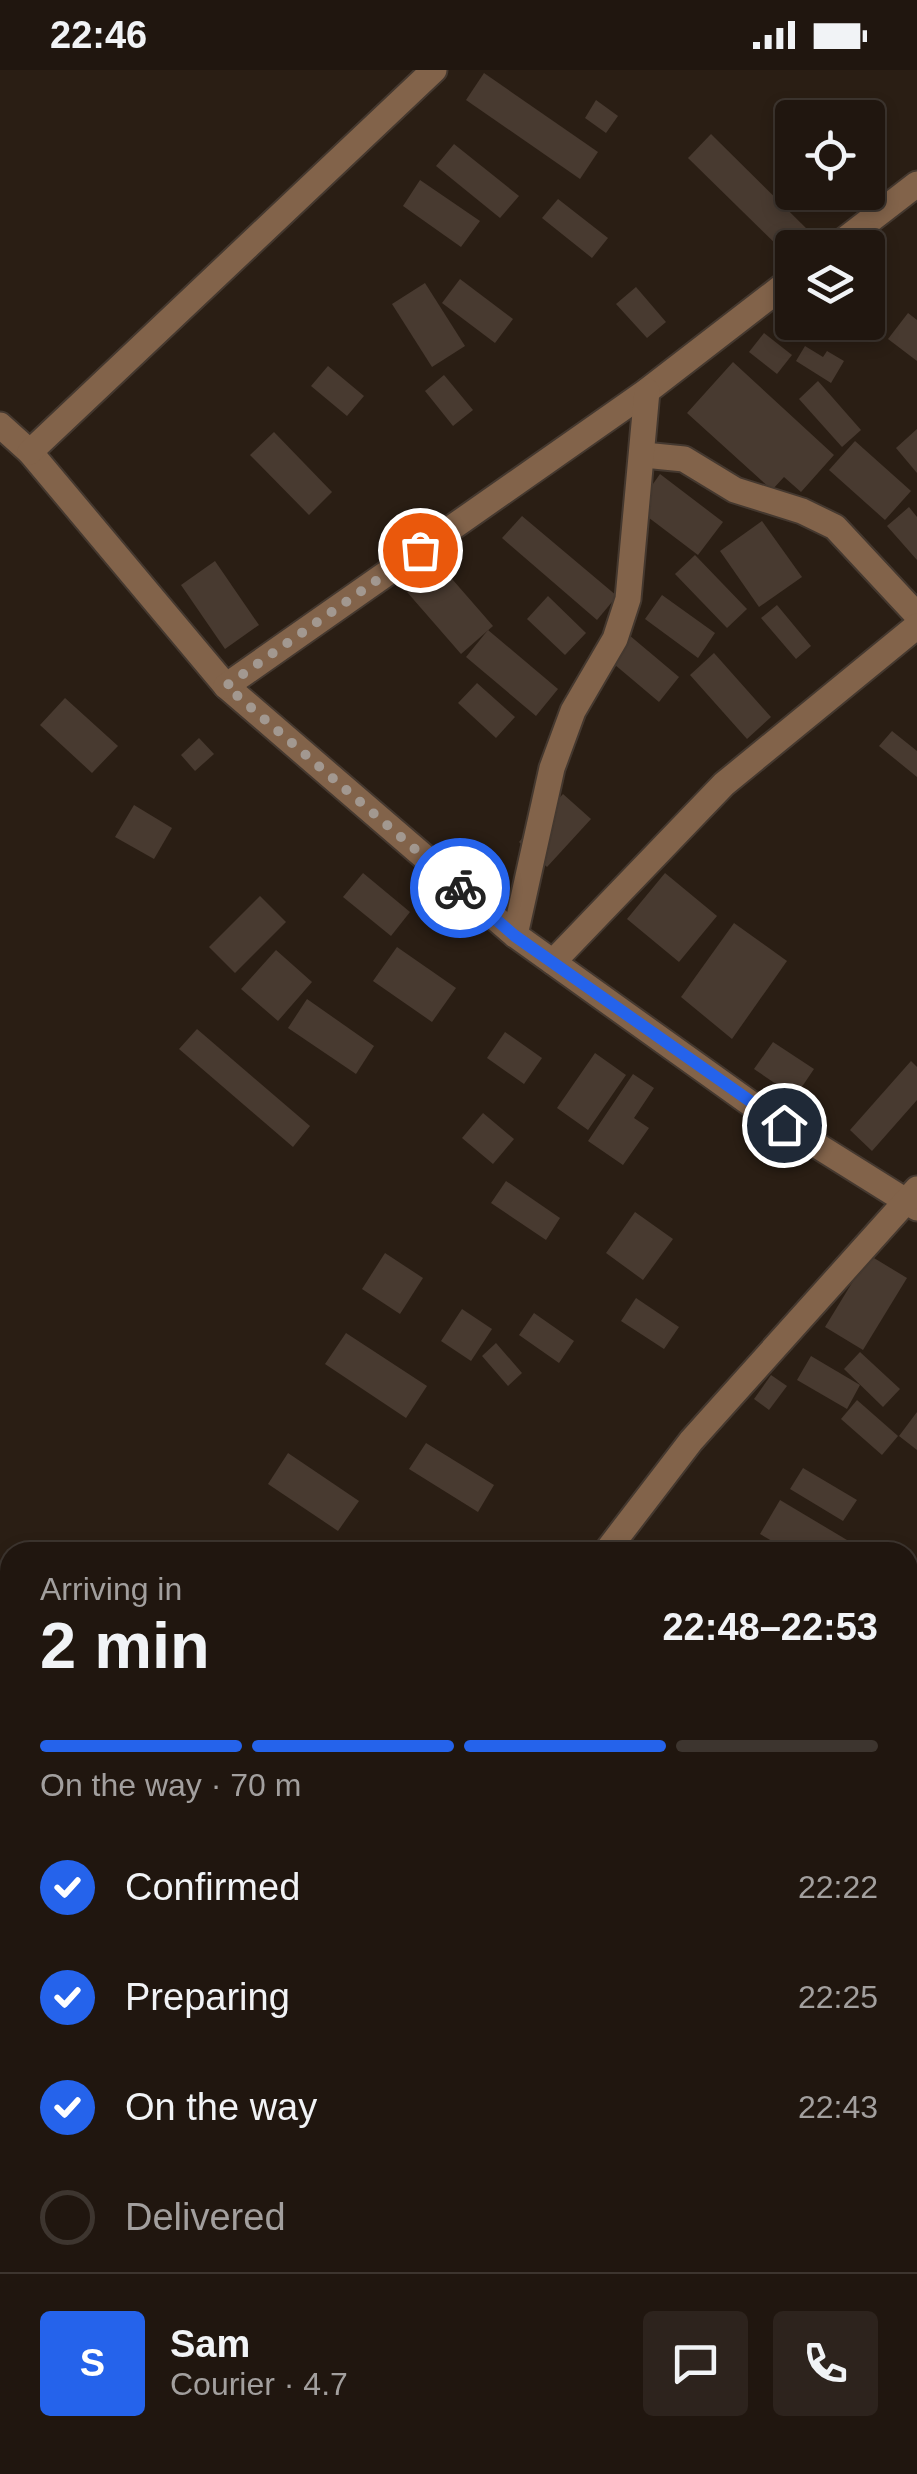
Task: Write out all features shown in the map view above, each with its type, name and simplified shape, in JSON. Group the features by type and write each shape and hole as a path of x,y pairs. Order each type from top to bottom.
{"street":[{"path":"30,452 434,70"},
{"path":"857,230 917,184"},
{"path":"226,686 647,391 775,293"},
{"path":"515,936 552,768 573,711 615,640 628,599 647,391"},
{"path":"0,425 30,452 226,686 515,936 754,1106 913,1200 691,1442 614,1542"},
{"path":"644,454 684,460 735,490 802,511 835,527 917,614"},
{"path":"553,962 724,784 917,626"}],"building":[{"path":"484,73 598,152 580,179 466,100"},
{"path":"596,100 618,116 606,133 585,118"},
{"path":"711,134 775,197 775,210 788,210 808,230 775,230 775,243 688,158"},
{"path":"454,144 519,196 500,218 436,166"},
{"path":"420,180 480,221 461,247 403,206"},
{"path":"558,199 608,238 592,258 542,218"},
{"path":"460,279 513,319 495,343 442,303"},
{"path":"425,283 465,346 432,367 392,304"},
{"path":"636,287 666,322 647,338 616,304"},
{"path":"908,313 917,320 917,361 888,339"},
{"path":"764,333 792,355 777,374 749,352"},
{"path":"805,346 823,357 827,351 844,361 831,383 796,361"},
{"path":"733,362 834,455 801,492 784,477 772,490 687,413"},
{"path":"328,366 364,396 347,416 311,386"},
{"path":"444,375 473,410 453,426 425,391"},
{"path":"818,381 861,430 842,447 799,399"},
{"path":"917,429 917,473 896,448"},
{"path":"274,432 332,492 309,515 250,455"},
{"path":"855,441 911,491 885,520 829,470"},
{"path":"660,474 723,522 698,555 636,508"},
{"path":"909,507 917,517 917,560 887,526"},
{"path":"522,516 617,596 597,620 502,538"},
{"path":"762,521 802,577 759,607 720,551"},
{"path":"695,555 747,609 727,628 675,574"},
{"path":"215,561 259,625 225,649 181,585"},
{"path":"439,564 493,626 461,654 407,592"},
{"path":"662,595 715,633 698,658 645,619"},
{"path":"548,596 586,633 565,655 527,619"},
{"path":"777,605 811,646 796,659 761,618"},
{"path":"616,624 679,677 659,702 595,648"},
{"path":"488,630 558,689 536,716 466,657"},
{"path":"714,653 771,717 747,739 690,675"},
{"path":"477,683 515,717 496,738 458,703"},
{"path":"65,698 118,746 92,773 40,725"},
{"path":"892,731 917,751 917,777 879,746"},
{"path":"199,738 214,754 195,771 181,755"},
{"path":"563,794 591,819 547,867 519,842"},
{"path":"134,805 172,828 154,859 115,837"},
{"path":"363,873 410,912 391,936 343,897"},
{"path":"665,873 717,916 679,962 627,919"},
{"path":"260,896 286,922 235,973 209,947"},
{"path":"734,923 787,961 732,1039 681,997"},
{"path":"397,947 456,988 432,1022 373,981"},
{"path":"276,950 312,982 278,1021 241,989"},
{"path":"307,999 374,1046 356,1074 288,1028"},
{"path":"197,1029 310,1126 293,1147 179,1049"},
{"path":"505,1032 542,1058 524,1084 487,1058"},
{"path":"773,1042 814,1069 795,1097 754,1069"},
{"path":"595,1053 626,1075 588,1130 557,1108"},
{"path":"911,1061 917,1067 917,1100 872,1151 850,1130"},
{"path":"633,1074 654,1088 634,1118 649,1128 623,1165 588,1141"},
{"path":"483,1113 514,1139 493,1164 462,1138"},
{"path":"506,1181 560,1218 546,1240 491,1203"},
{"path":"635,1212 673,1239 643,1280 606,1253"},
{"path":"385,1253 423,1278 400,1314 362,1289"},
{"path":"869,1255 907,1278 863,1350 825,1327"},
{"path":"636,1298 679,1327 664,1349 621,1321"},
{"path":"462,1309 492,1329 471,1361 441,1341"},
{"path":"534,1313 574,1341 559,1363 519,1335"},
{"path":"346,1333 427,1386 406,1418 325,1364"},
{"path":"496,1343 522,1373 508,1386 482,1356"},
{"path":"860,1352 900,1389 883,1407 844,1369"},
{"path":"811,1356 860,1385 847,1409 797,1380"},
{"path":"771,1375 787,1386 769,1410 754,1399"},
{"path":"857,1400 898,1436 882,1455 841,1419"},
{"path":"917,1412 917,1450 899,1436"},
{"path":"426,1443 494,1485 478,1512 409,1469"},
{"path":"288,1453 359,1501 338,1531 268,1484"},
{"path":"803,1468 857,1500 843,1521 790,1489"},
{"path":"780,1500 847,1540 774,1542 760,1534"}],"way so far":[{"path":"420,550 226,686 460,888"}],"route":[{"path":"460,888 515,936 784,1125"}]}
